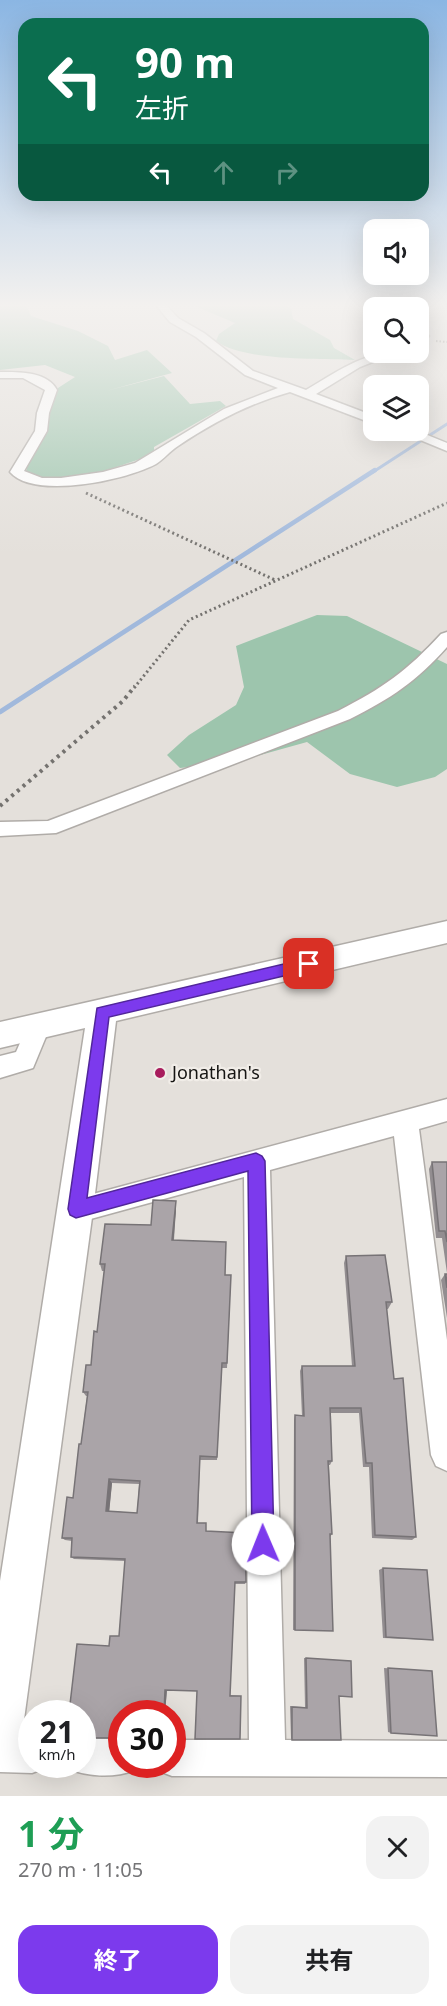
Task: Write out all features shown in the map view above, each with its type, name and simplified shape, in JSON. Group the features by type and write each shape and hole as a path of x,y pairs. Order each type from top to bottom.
{"street":[{"path":"50,388 41,431 17,472 27,479 60,482 87,479 150,461 212,420 267,395 289,389"},
{"path":"286,388 363,416"},
{"path":"305,396 318,388"},
{"path":"429,440 447,447"},
{"path":"0,829 50,828 344,715 385,694 410,675 447,637"},
{"path":"0,1035 447,932"},
{"path":"0,1727 76,1209 102,1012"},
{"path":"0,1067 26,1061 38,1027"},
{"path":"76,1209 447,1110"},
{"path":"405,1121 446,1440"},
{"path":"256,1161 267,1759"},
{"path":"0,1754 18,1755"},
{"path":"186,1758 447,1759"}],"path":[{"path":"60,482 275,580"},
{"path":"0,806 123,701 189,620 447,503"}],"green space":[{"path":"58,388 118,388 106,391 118,388 175,388 190,404 220,401 226,406 154,447 154,454 108,470 69,479 37,478 26,472 28,463"},
{"path":"317,615 347,616 447,664 447,769 435,777 397,787 350,774 307,742 235,762 180,768 167,755 189,735 236,705 244,687 236,646"}],"building":[{"path":"432,1162 447,1162 447,1242 445,1231 439,1231"},
{"path":"153,1200 176,1201 172,1240 226,1242 225,1275 231,1275 227,1363 222,1363 217,1457 200,1456 197,1523 206,1523 206,1531 245,1533 246,1582 235,1582 230,1696 241,1696 240,1739 195,1739 197,1691 165,1690 165,1700 108,1700 108,1738 96,1738 96,1700 71,1700 77,1644 109,1646 110,1636 119,1636 125,1559 71,1557 72,1538 62,1538 67,1497 73,1498 79,1444 81,1444 88,1392 83,1392 86,1365 91,1365 94,1331 97,1332 105,1264 100,1264 105,1224 151,1225","holes":["109,1479 140,1481 137,1513 106,1511"]},
{"path":"385,1255 392,1302 386,1302 394,1379 403,1378 416,1537 375,1535 372,1463 366,1463 361,1408 330,1408 332,1461 328,1461 332,1534 330,1534 333,1631 295,1630 295,1415 304,1416 302,1366 355,1366 346,1256"},
{"path":"383,1568 427,1570 433,1640 386,1637"},
{"path":"306,1658 351,1661 352,1697 339,1696 341,1740 292,1740 292,1707 307,1708"},
{"path":"388,1668 432,1671 437,1736 391,1733"}],"waterway":[{"path":"373,472 447,424"},
{"path":"37,688 375,470"},
{"path":"0,712 40,686"}],"place":[{"name":"Jonathan's","path":"160,1073"}],"route":[{"path":"263,1544 256,1161 76,1209 102,1012 309,964"}]}
